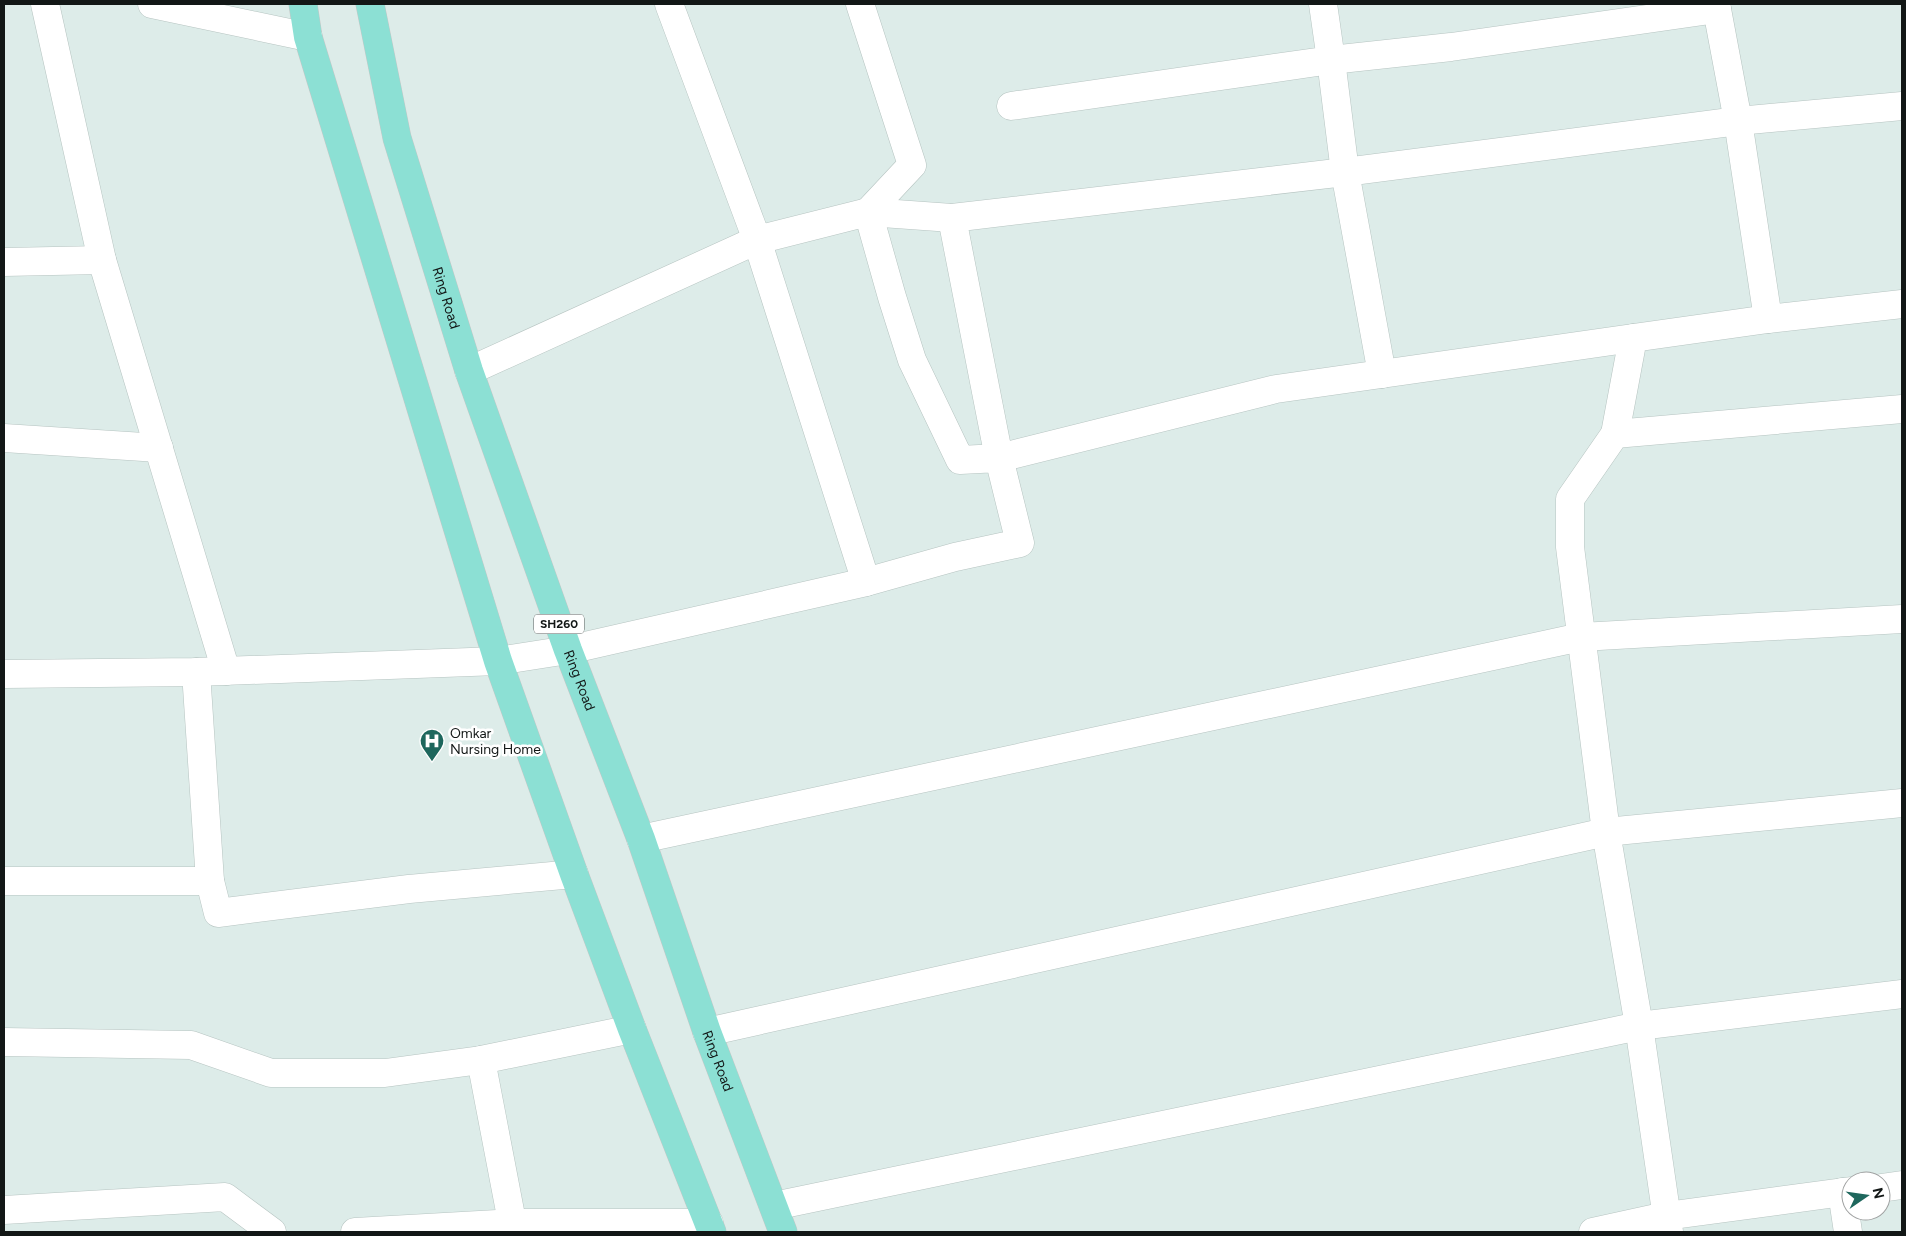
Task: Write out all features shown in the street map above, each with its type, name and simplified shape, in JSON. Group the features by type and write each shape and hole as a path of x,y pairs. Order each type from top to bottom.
{"highway":[{"path":"303,4 308,37 498,661 574,874 710,1228"},
{"name":"Ring Road","path":"370,4 397,138 469,371 568,650 641,839 707,1032 784,1232"}],"street":[{"path":"45,4 102,260 226,671"},
{"path":"152,4 308,37"},
{"path":"669,4 757,240 866,582"},
{"path":"860,4 912,165 868,212"},
{"path":"1323,4 1345,172 1382,374"},
{"path":"1011,106 1331,60 1451,47 1717,6 1738,121 1768,319"},
{"path":"469,371 757,240 868,212 952,218 1345,172 1738,121 1902,106"},
{"path":"868,212 912,360 960,460 999,458 1276,389 1768,319 1902,304"},
{"path":"4,674 196,672 498,661 568,650 866,582 955,557 1020,543 999,458 952,218"},
{"path":"4,262 102,260"},
{"path":"1633,338 1615,434 1570,499 1570,547 1606,832 1640,1026 1667,1224"},
{"path":"1615,434 1902,410"},
{"path":"4,438 159,448"},
{"path":"641,839 1581,637 1902,619"},
{"path":"196,672 210,881 218,913 409,889 574,874"},
{"path":"707,1032 1606,832 1902,803"},
{"path":"4,881 210,881"},
{"path":"774,1206 1640,1026 1902,994"},
{"path":"4,1042 191,1045 271,1073 385,1073 480,1060 632,1029"},
{"path":"480,1060 514,1228"},
{"path":"1592,1232 1667,1224 1841,1193"},
{"path":"4,1210 225,1197 272,1232"},
{"path":"355,1232 514,1228 710,1228"}],"place":[{"name":"Omkar Nursing Home","path":"432,762"}]}
